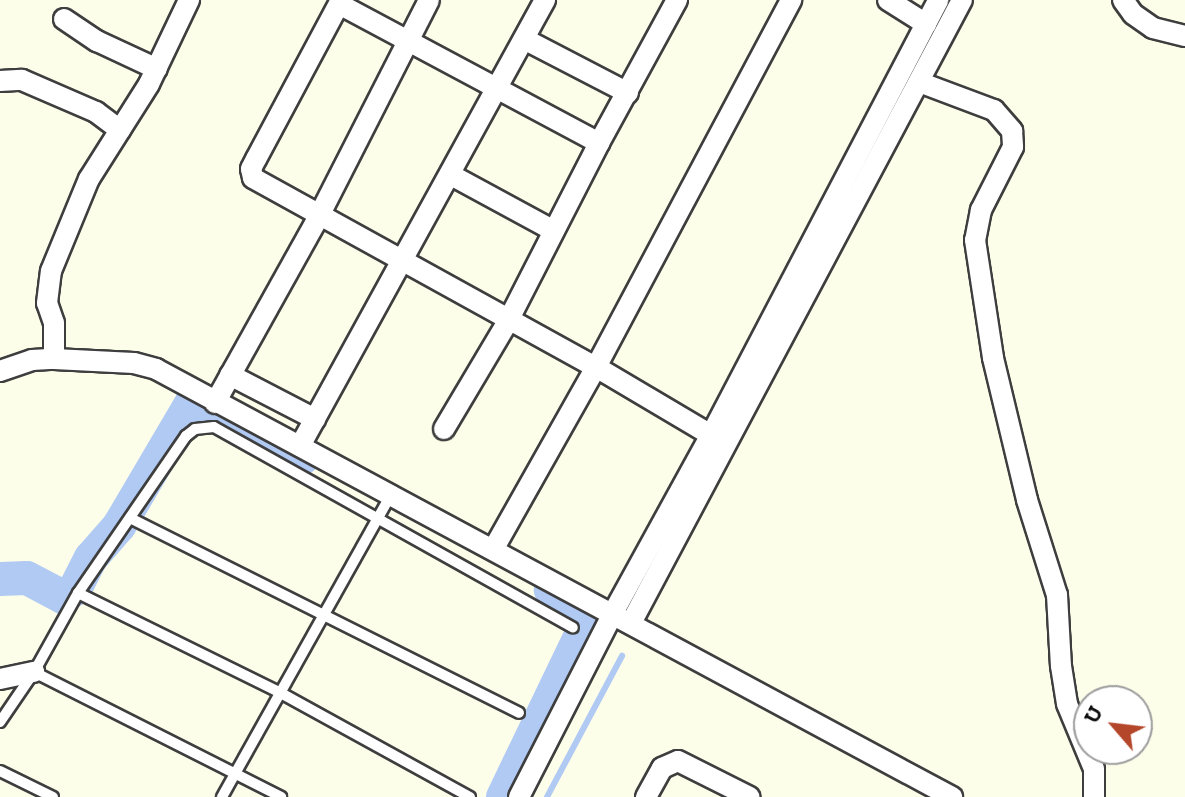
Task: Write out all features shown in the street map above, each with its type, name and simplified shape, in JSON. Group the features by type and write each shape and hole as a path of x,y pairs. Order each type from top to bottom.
{"street":[{"path":"54,359 54,323 47,303 51,271 89,179 157,69 189,0"},
{"path":"215,403 319,216 429,0"},
{"path":"300,446 545,0"},
{"path":"494,548 596,367 791,0"},
{"path":"888,0 926,24"},
{"path":"519,797 613,613 711,435 938,0"},
{"path":"631,623 962,0"},
{"path":"1123,0 1133,14 1153,28 1185,36"},
{"path":"599,143 340,2 251,169 259,183 596,367 711,435"},
{"path":"444,429 508,321 628,93 668,3"},
{"path":"64,19 97,41 157,69"},
{"path":"524,39 628,93"},
{"path":"0,81 22,80 96,112 120,130"},
{"path":"919,82 994,110 1012,131 1013,147 981,210 975,240 993,358 1027,500 1057,595 1061,666 1067,704 1094,769 1094,797"},
{"path":"451,175 554,231"},
{"path":"0,371 32,360 54,359 134,363 156,369 300,446 388,500 494,548 952,797"},
{"path":"230,375 315,419"},
{"path":"0,679 34,672"},
{"path":"646,797 662,768 678,761 750,797"}],"lane":[{"path":"0,722 34,672 78,593 186,436 195,429 214,427 573,628"},
{"path":"222,797 388,500"},
{"path":"130,518 519,713"},
{"path":"78,593 279,692 470,797"},
{"path":"34,672 281,797"},
{"path":"0,771 53,797"}],"waterway":[{"path":"0,579 27,578 63,597 75,589 91,558 119,526 192,402 303,458"},
{"path":"503,797 591,614 551,590"},
{"path":"547,797 622,656"}]}
